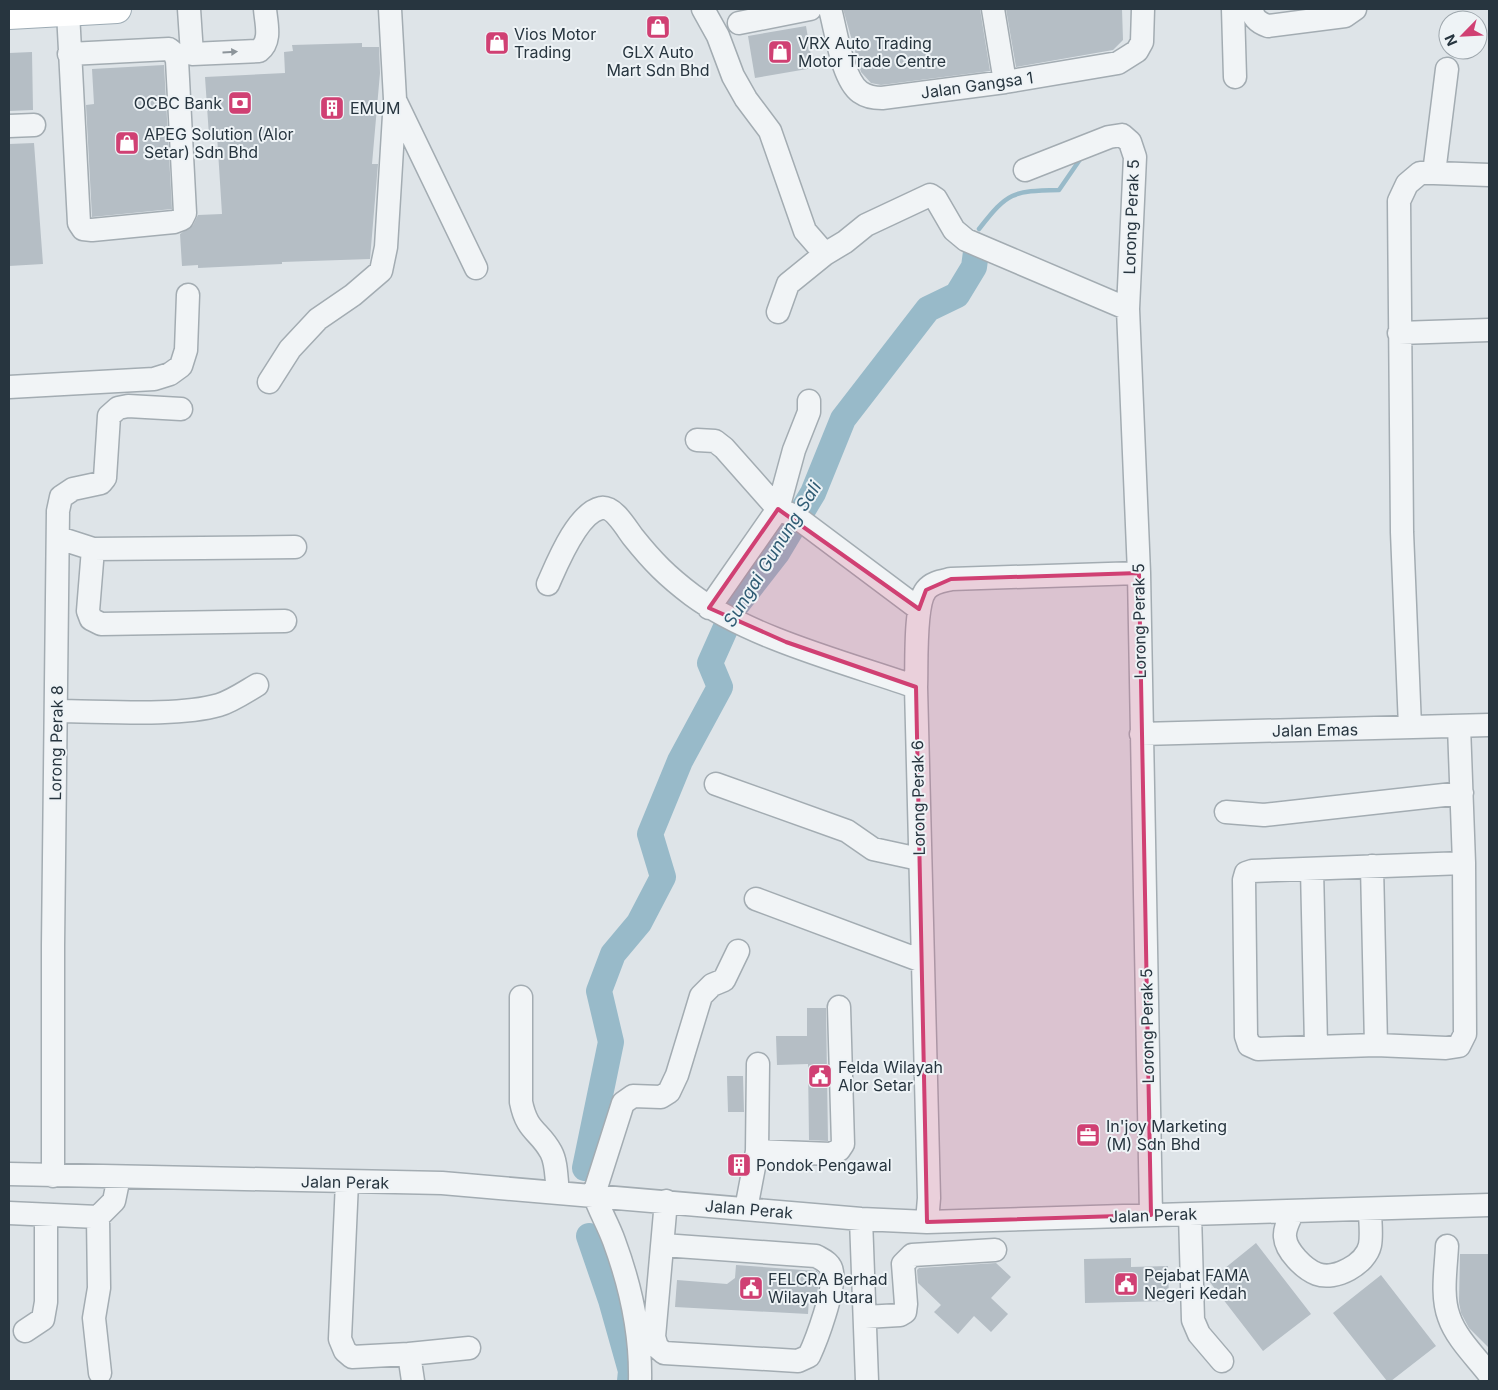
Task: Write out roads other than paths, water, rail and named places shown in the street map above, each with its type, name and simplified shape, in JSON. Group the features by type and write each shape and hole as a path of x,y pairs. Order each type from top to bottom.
{"main road":[{"path":"9,15 117,9"}],"street":[{"path":"189,9 199,193"},
{"path":"192,54 259,51 265,46 267,40 265,9"},
{"path":"269,382 290,349 318,318 354,295 381,271 386,247 395,99 390,9"},
{"path":"702,9 718,36 733,76 746,99 770,131 805,231 825,254"},
{"path":"739,24 810,9"},
{"name":"Jalan Gangsa 1","path":"830,9 846,73 859,92 868,97 882,98 1005,82 1118,62 1128,58 1137,51 1142,42 1143,9"},
{"path":"993,9 1005,82"},
{"path":"1233,9 1234,77"},
{"path":"1252,9 1259,22 1268,26 1345,16 1355,9"},
{"path":"68,12 70,54 79,223 83,229 92,230 174,222 182,219 185,212 177,60 174,53 169,50 70,54"},
{"path":"1434,173 1446,69"},
{"path":"395,99 476,268"},
{"path":"9,126 34,125"},
{"name":"Lorong Perak 5","path":"1025,170 1109,136 1122,135 1130,142 1135,164 1128,309 1139,574 1151,1215"},
{"path":"1410,727 1402,532 1399,201 1407,184 1420,173 1489,175"},
{"path":"778,312 788,284 825,254 845,242 866,225 930,195 936,199 954,230 966,240 1128,309"},
{"path":"9,387 154,379 170,374 181,366 186,350 188,295"},
{"path":"1399,333 1489,330"},
{"path":"726,615 793,517 794,450 808,412 809,401"},
{"name":"Lorong Perak 8","path":"53,1176 53,946 60,538 58,511 61,497 73,489 101,483 106,478 109,416 118,408 128,406 180,409"},
{"path":"697,440 715,442 724,448 793,517 919,609"},
{"path":"548,584 567,540 591,512 607,508 617,516 656,566 726,615 786,642 916,688"},
{"path":"60,538 93,550 295,547"},
{"path":"93,550 88,611 91,619 101,624 286,621"},
{"name":"Lorong Perak 6","path":"927,1222 929,1198 916,688 919,609 926,590 938,582 951,579 1139,574"},
{"path":"57,711 174,711 209,707 221,704 257,685"},
{"name":"Jalan Emas","path":"1141,734 1489,725"},
{"path":"1459,726 1464,863 1465,1034 1459,1046 1446,1048 1316,1045 1258,1049 1249,1045 1246,1036 1244,880 1246,873 1312,868 1464,863"},
{"path":"716,784 846,831 873,849 920,859"},
{"path":"1226,812 1264,815 1462,794"},
{"path":"1372,866 1376,1045"},
{"path":"1312,868 1316,1045"},
{"path":"756,899 922,961"},
{"path":"640,1381 641,1354 630,1290 614,1242 594,1194 623,1103 633,1096 661,1097 669,1092 677,1075 701,996 712,985 724,980 738,951"},
{"path":"522,997 521,1102 528,1125 551,1152 558,1191"},
{"path":"757,1151 831,1154 839,1150 843,1144 838,1007"},
{"path":"746,1209 757,1151 758,1064"},
{"name":"Jalan Perak","path":"9,1174 120,1178 442,1182 862,1219 927,1222 1489,1205"},
{"path":"100,1373 94,1318 99,1288 98,1217 114,1201 120,1178"},
{"path":"347,1182 340,1339 345,1351 352,1357 470,1348"},
{"path":"663,1245 816,1256 827,1262 832,1271 832,1286 810,1356 798,1360 664,1354 657,1347 654,1337 666,1201"},
{"path":"1293,1211 1285,1230 1284,1238 1289,1250 1301,1264 1317,1274 1330,1276 1358,1264 1365,1255 1370,1246 1370,1210"},
{"path":"9,1213 98,1217"},
{"path":"1190,1214 1193,1320 1200,1334 1222,1361"},
{"path":"25,1331 44,1320 46,1302 46,1216"},
{"path":"862,1219 867,1381"},
{"path":"1447,1246 1446,1303 1448,1316 1482,1354 1489,1374"},
{"path":"865,1316 900,1315 905,1312 903,1264 912,1255 995,1250"},
{"path":"409,1354 412,1381"}],"waterway":[{"path":"979,229 997,207 1012,196 1031,191 1059,190 1081,158"},
{"name":"Sungai Gunung Sali","path":"585,1168 611,1042 599,991 613,954 639,923 663,877 650,834 680,761 720,687 710,663 735,607 777,553 813,493 843,419 928,309 957,295 974,267 976,252"},
{"name":"Sungai Gunung Sali","path":"589,1236 611,1300 631,1371 630,1381"}],"place":[{"name":"GLX Auto Mart Sdn Bhd","path":"658,27"},
{"name":"Vios Motor Trading","path":"497,43"},
{"name":"VRX Auto Trading Motor Trade Centre","path":"780,52"},
{"name":"OCBC Bank","path":"240,103"},
{"name":"EMUM","path":"332,108"},
{"name":"APEG Solution (Alor Setar) Sdn Bhd","path":"127,143"},
{"name":"Felda Wilayah Alor Setar","path":"820,1076"},
{"name":"In'joy Marketing (M) Sdn Bhd","path":"1088,1135"},
{"name":"Pondok Pengawal","path":"739,1165"},
{"name":"Pejabat FAMA Negeri Kedah","path":"1126,1284"},
{"name":"FELCRA Berhad Wilayah Utara","path":"751,1288"}]}
